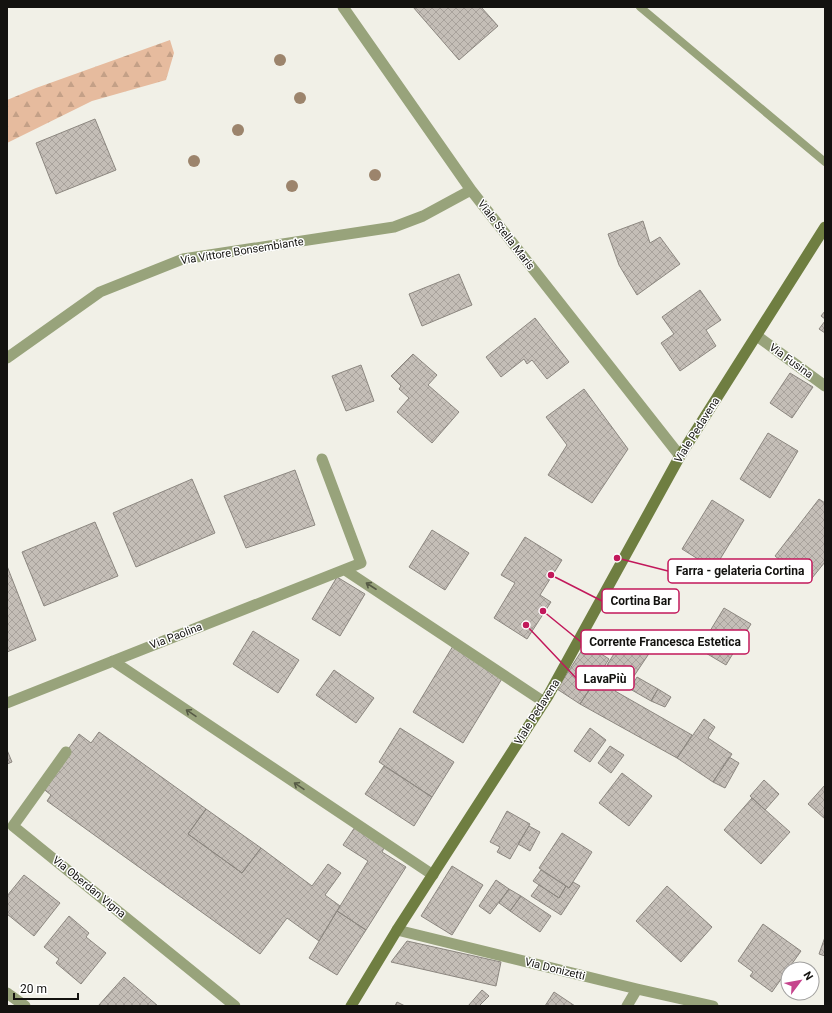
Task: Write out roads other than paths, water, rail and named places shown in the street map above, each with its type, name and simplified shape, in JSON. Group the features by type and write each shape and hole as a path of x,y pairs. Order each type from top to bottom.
{"main road":[{"name":"Viale Pedavena","path":"351,1006 397,930 544,702 680,456 825,227"}],"street":[{"name":"Viale Stella Maris","path":"343,7 471,190 680,456"},
{"name":"Via Vittore Bonsembiante","path":"7,358 100,292 183,259 394,227 423,216 471,190"},
{"name":"Via Fusina","path":"757,336 825,386"},
{"name":"Via Paolina","path":"7,703 362,563 322,459"},
{"path":"345,570 397,603 544,702"},
{"path":"113,661 433,875"},
{"name":"Via Oberdan Vigna","path":"66,752 13,826 235,1006"},
{"name":"Via Donizetti","path":"397,930 713,1006"},
{"path":"627,1006 638,989"},
{"path":"7,993 25,1006"}],"lane":[{"path":"640,7 825,162"}],"place":[{"name":"Farra - gelateria Cortina","path":"617,558"},
{"name":"Cortina Bar","path":"551,575"},
{"name":"Corrente Francesca Estetica","path":"543,611"},
{"name":"LavaPiù","path":"526,625"}]}
